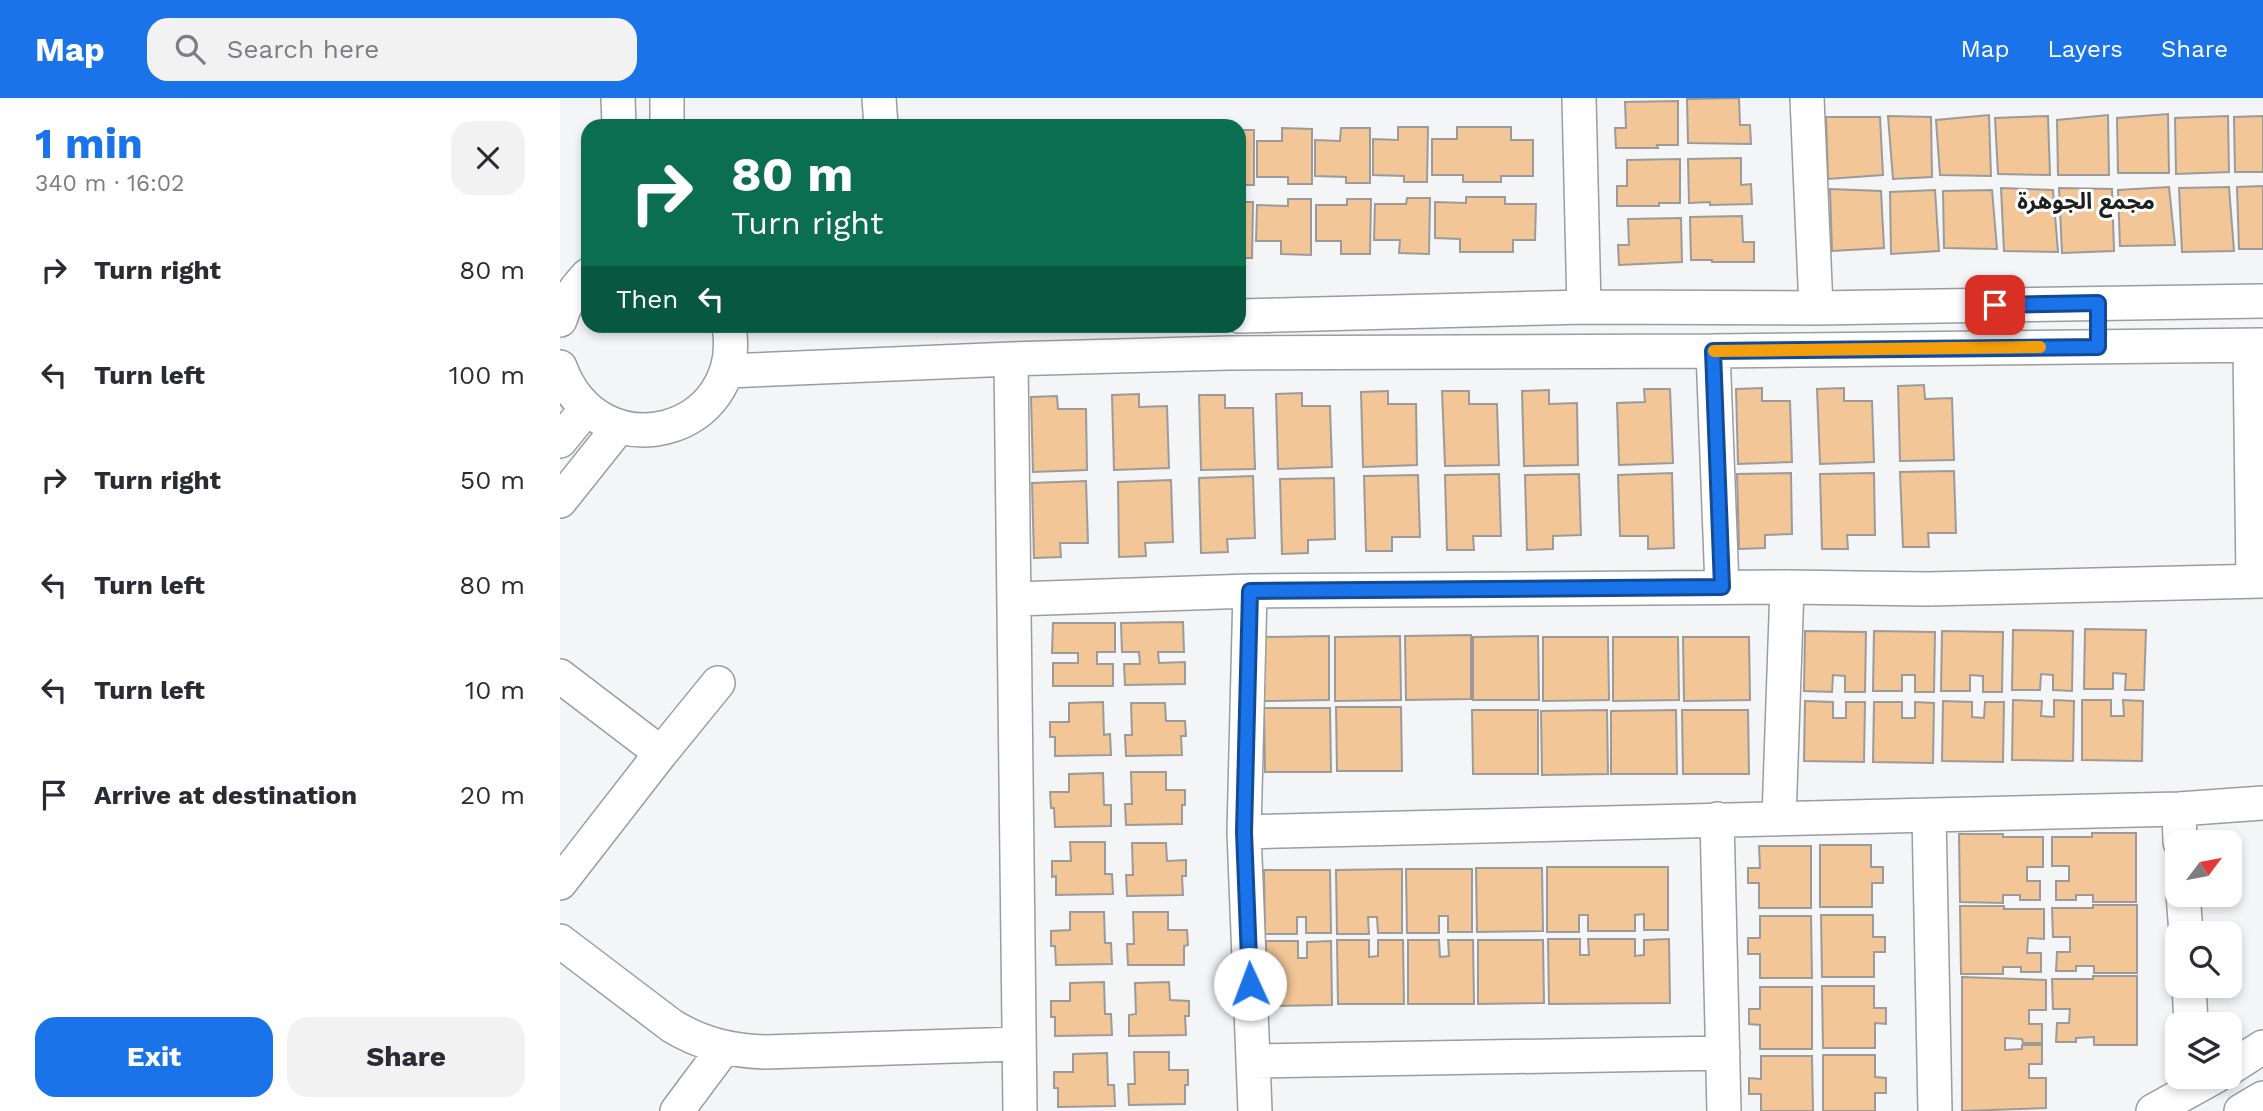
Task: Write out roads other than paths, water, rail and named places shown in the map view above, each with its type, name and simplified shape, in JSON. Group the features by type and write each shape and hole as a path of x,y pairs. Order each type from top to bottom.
{"street":[{"path":"618,98 619,119"},
{"path":"667,98 667,119"},
{"path":"879,98 880,119"},
{"path":"1579,98 1584,307"},
{"path":"1807,98 1816,308"},
{"path":"560,320 564,307 581,282"},
{"path":"1246,316 1584,307 1816,308 2263,301"},
{"path":"2098,303 2098,347"},
{"path":"560,367 574,395 602,420 619,427 657,429 676,425 693,415 719,388 727,371 731,347 730,333"},
{"path":"727,371 1011,359 1228,339 1713,351 2256,346 2258,581 1928,589 1722,587 1250,591 1015,599"},
{"path":"1713,351 1722,587"},
{"path":"1011,359 1020,1111"},
{"path":"560,441 586,408"},
{"path":"560,500 619,427"},
{"path":"1779,818 1787,587"},
{"path":"1250,591 1244,832 1255,1111"},
{"path":"560,676 661,752"},
{"path":"560,883 718,683"},
{"path":"1244,832 2179,809 2263,803"},
{"path":"2179,809 2180,830"},
{"path":"1930,815 1935,1111"},
{"path":"1717,820 1724,1111"},
{"path":"560,941 671,1026 705,1043 724,1048 766,1052 1019,1044"},
{"path":"2242,1060 2263,1047"},
{"path":"677,1111 724,1048"},
{"path":"1253,1061 1723,1053"},
{"path":"2153,1111 2189,1089"},
{"path":"2241,1111 2263,1098"}],"district":[{"name":"مجمع الجوهرة","path":"2086,201"}]}
